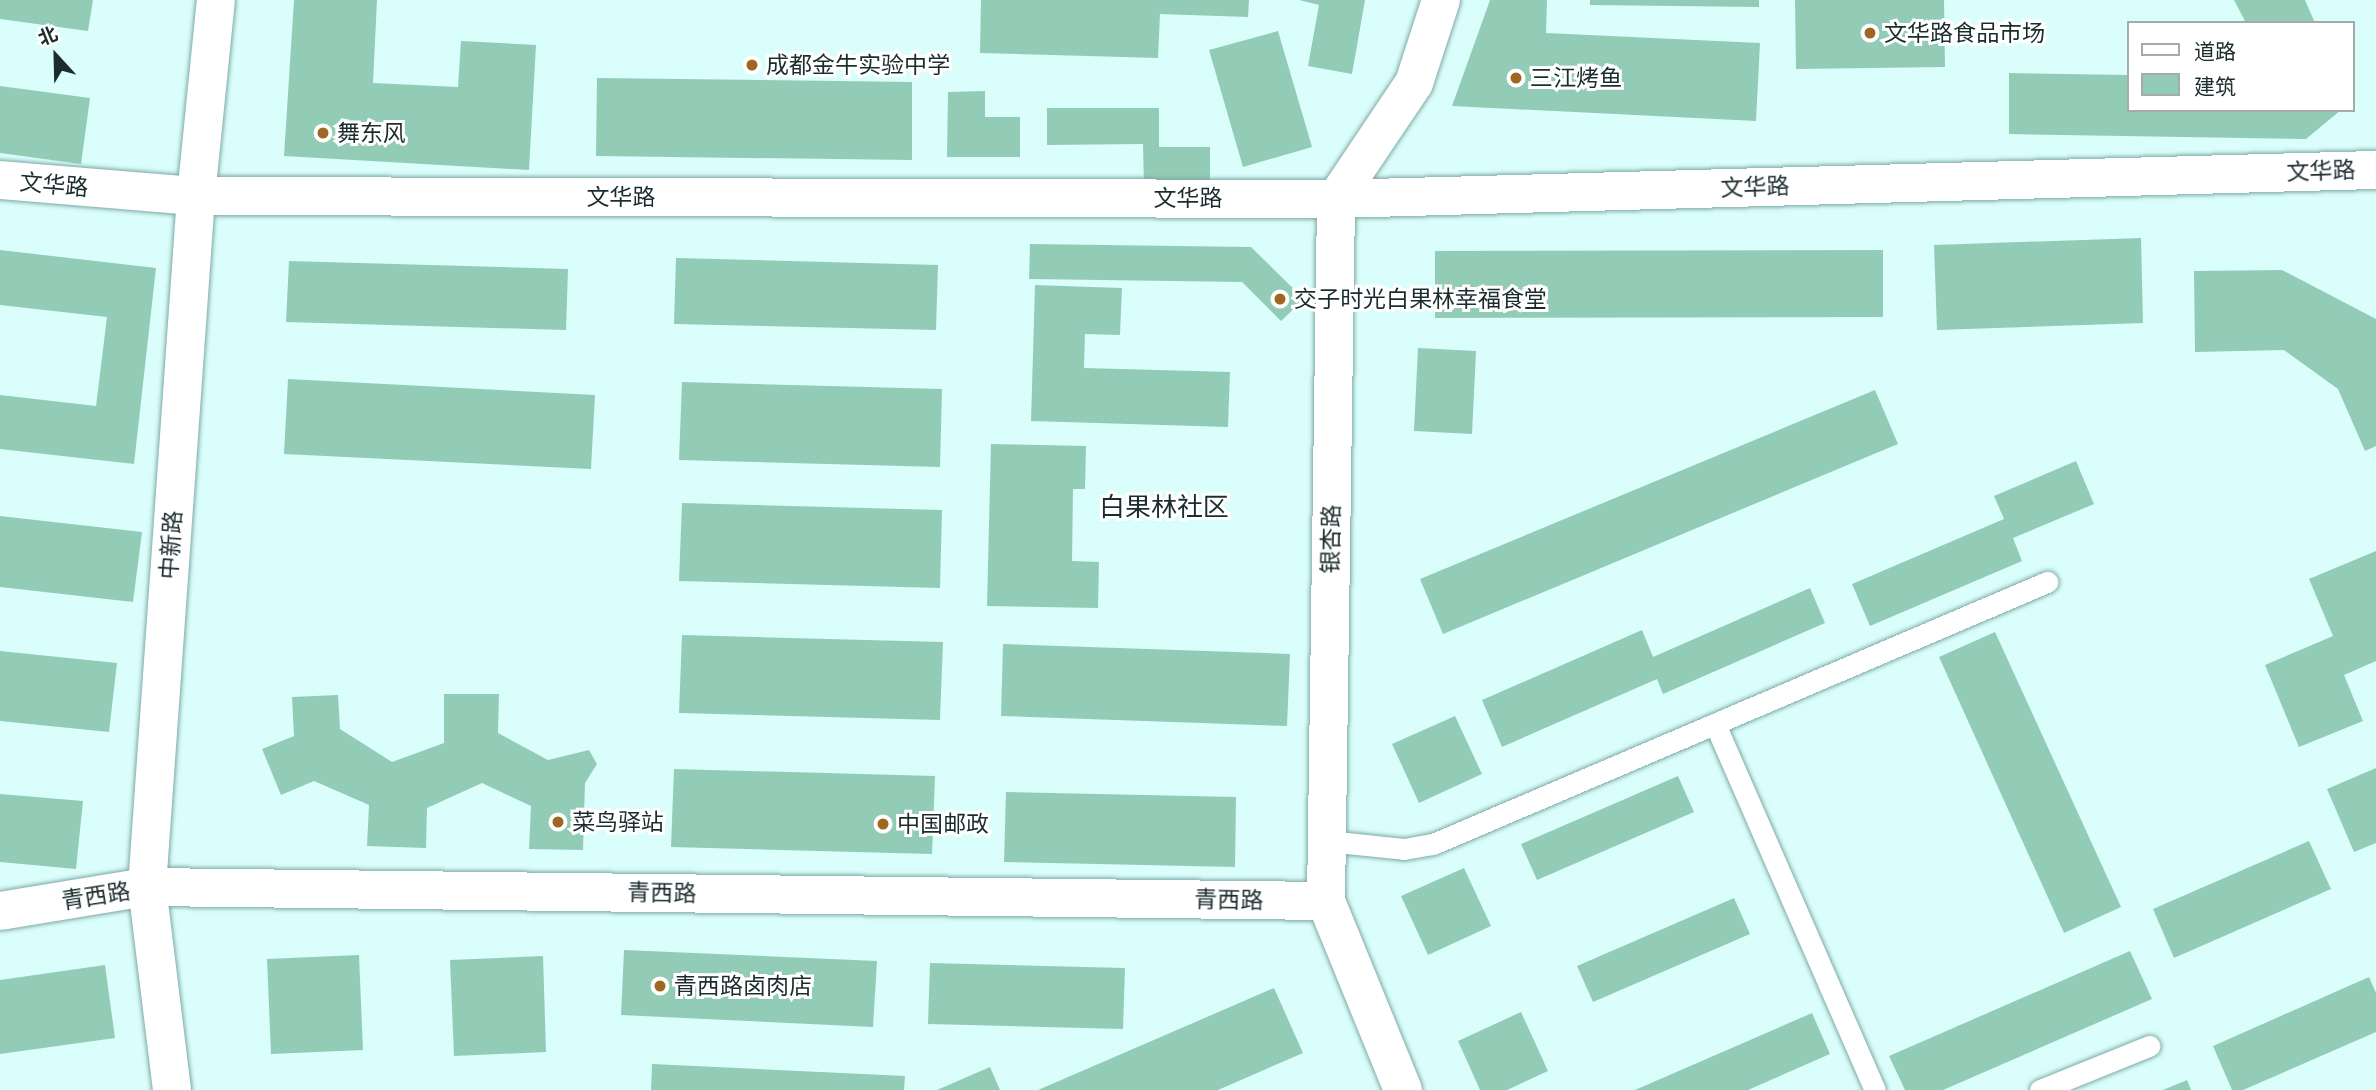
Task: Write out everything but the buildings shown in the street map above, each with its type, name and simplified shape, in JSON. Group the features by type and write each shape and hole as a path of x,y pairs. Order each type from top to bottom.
{"street":[{"name":"中新路","path":"172,1090 147,887 196,196 216,0"},
{"path":"1336,199 1415,83 1441,0"},
{"name":"文华路","path":"0,180 196,196 1336,199 2376,170"},
{"name":"银杏路","path":"1336,199 1326,901 1403,1090"},
{"name":"青西路","path":"0,911 147,887 1326,901"}],"lane":[{"path":"1326,841 1404,849 1433,845 2047,582"},
{"path":"1715,724 1875,1090"},
{"path":"2040,1090 2148,1046"}],"place":[{"name":"文华路食品市场","path":"1870,33"},
{"name":"成都金牛实验中学","path":"752,65"},
{"name":"三江烤鱼","path":"1516,78"},
{"name":"舞东风","path":"323,133"},
{"name":"交子时光白果林幸福食堂","path":"1280,299"},
{"name":"菜鸟驿站","path":"558,822"},
{"name":"中国邮政","path":"883,824"},
{"name":"青西路卤肉店","path":"660,986"}],"district":[{"name":"白果林社区","path":"1164,508"}]}
